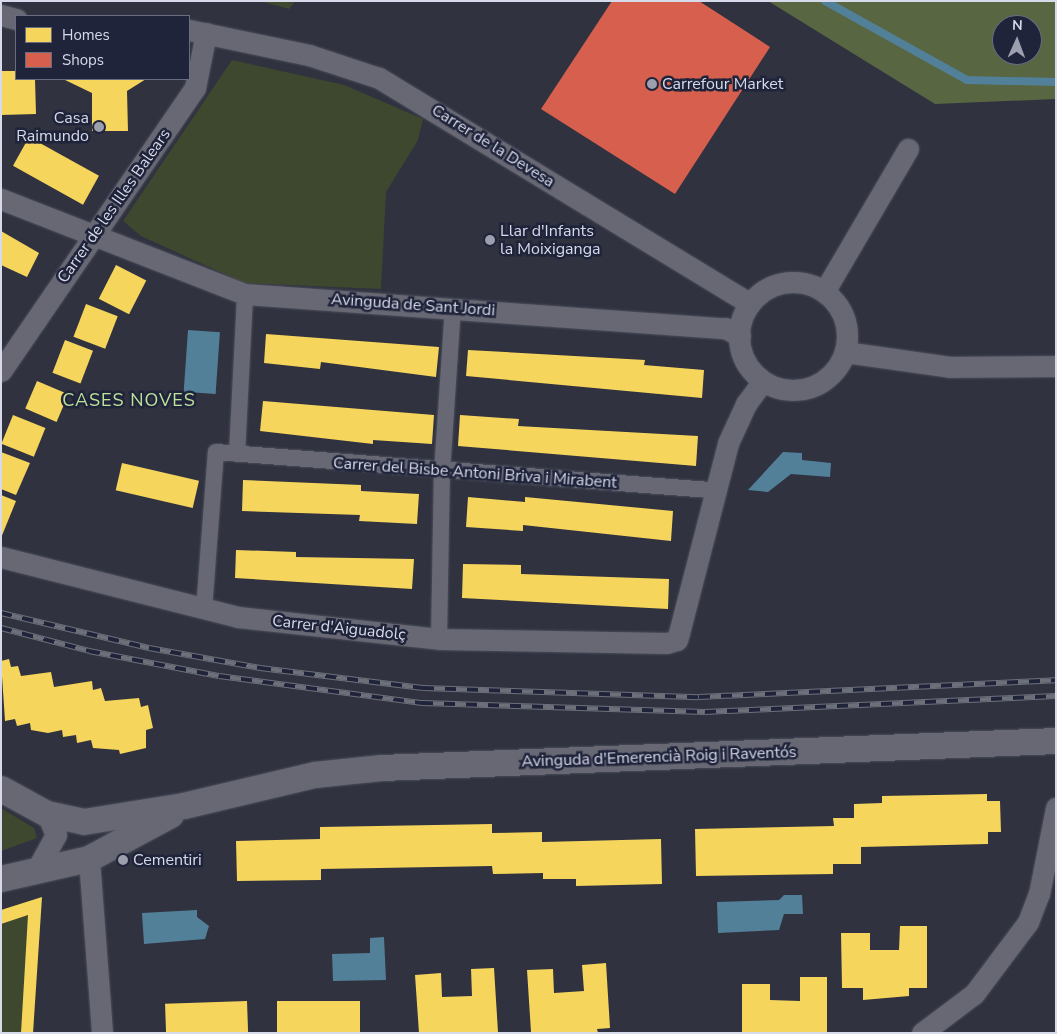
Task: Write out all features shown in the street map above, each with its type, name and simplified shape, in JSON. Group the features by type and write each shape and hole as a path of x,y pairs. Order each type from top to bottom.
{"street":[{"path":"1,15 15,19"},
{"path":"1,31 15,28"},
{"name":"Carrer de les Illes Balears","path":"1,371 195,88 204,32"},
{"name":"Carrer de la Devesa","path":"204,32 309,55 379,78 750,304"},
{"path":"824,292 908,149"},
{"name":"Avinguda de Sant Jordi","path":"1,199 96,232 245,294 725,328 740,336"},
{"path":"804,284 824,292 846,324 845,352 826,378 809,386 782,388 762,382 746,363 740,336 750,304 776,285 804,284"},
{"path":"237,454 245,294"},
{"path":"439,639 442,472 453,308"},
{"path":"845,352 950,367 1056,366"},
{"path":"713,490 742,412 762,382"},
{"name":"Carrer del Bisbe Antoni Briva i Mirabent","path":"204,610 216,452 442,472 713,490"},
{"name":"Carrer d'Aiguadolç","path":"1,557 204,610 439,639 667,643 677,640 713,490"},
{"name":"Avinguda d'Emerencià Roig i Raventós","path":"184,806 263,786 382,768 1056,741"},
{"path":"1,788 46,814 84,822 184,806"},
{"path":"1,880 38,869 89,859 121,845 184,806"},
{"path":"922,1033 974,994 1028,922 1039,894 1056,808"},
{"path":"38,869 56,835 46,814"},
{"path":"89,859 102,1033"}],"green space":[{"path":"260,1 295,1 289,9"},
{"path":"768,1 1056,1 1056,99 935,104"},
{"path":"232,60 344,85 423,119 418,140 386,192 381,289 244,283 141,236 123,221"},
{"path":"1,808 34,828 37,838 1,851"},
{"path":"42,897 33,1033 1,1033 1,910"}],"water":[{"path":"188,330 220,332 216,394 184,392"},
{"path":"783,452 802,453 802,460 831,463 830,477 791,474 768,492 748,490"},
{"path":"784,895 802,895 803,914 784,914 779,930 718,933 717,902 779,900"},
{"path":"197,910 197,917 209,926 205,939 144,944 142,913"},
{"path":"384,937 386,980 333,981 332,954 370,953 370,938"}],"building: Homes":[{"path":"1,71 15,71 15,80 35,80 36,114 1,115"},
{"path":"65,80 144,80 127,91 128,131 92,131 92,93"},
{"path":"29,137 99,176 83,205 13,166"},
{"path":"1,231 39,253 27,277 1,265"},
{"path":"116,265 146,280 129,314 99,299"},
{"path":"86,304 118,316 105,349 73,337"},
{"path":"266,334 439,347 436,377 321,362 320,369 264,363"},
{"path":"65,340 93,351 80,383 52,373"},
{"path":"468,350 645,360 644,365 704,370 702,398 466,376"},
{"path":"37,381 68,394 57,422 25,409"},
{"path":"263,401 434,415 432,444 373,440 373,444 260,431"},
{"path":"13,415 45,428 34,457 1,444"},
{"path":"460,415 519,419 518,426 698,436 696,466 458,446"},
{"path":"1,452 30,463 16,495 1,489"},
{"path":"122,463 199,481 193,508 116,490"},
{"path":"243,480 361,485 361,491 419,494 417,524 359,521 360,515 242,511"},
{"path":"1,495 16,501 1,538"},
{"path":"468,497 525,502 525,497 673,511 671,541 523,525 523,531 466,527"},
{"path":"236,550 296,552 296,557 414,559 412,589 235,578"},
{"path":"463,564 521,565 521,574 669,579 668,609 462,598"},
{"path":"9,659 11,667 18,666 21,676 51,672 54,687 92,681 93,690 101,688 105,701 139,698 141,707 148,705 153,728 146,730 146,748 120,754 119,750 93,748 91,740 77,743 76,735 63,737 62,730 48,733 31,730 30,723 17,726 15,719 5,721 1,661"},
{"path":"987,794 987,801 1000,801 1001,832 988,832 988,844 861,847 861,864 833,864 833,874 696,876 695,829 834,826 833,818 854,818 854,804 882,803 882,796"},
{"path":"492,824 492,833 542,832 542,842 661,839 662,884 576,886 576,879 543,879 543,873 493,874 492,866 321,869 321,880 237,881 236,841 320,839 320,827"},
{"path":"42,897 33,1033 21,1033 28,915 1,924 1,910"},
{"path":"900,926 927,926 927,988 909,988 909,996 863,1000 863,988 842,988 841,933 870,933 870,950 899,950"},
{"path":"606,963 610,1028 597,1029 598,1033 531,1032 527,970 553,969 554,993 584,991 582,965"},
{"path":"494,968 498,1032 419,1033 415,975 441,973 442,997 472,996 471,969"},
{"path":"800,977 827,977 827,1033 742,1033 742,984 770,984 770,1000 800,1001"},
{"path":"247,1001 248,1033 166,1033 165,1004"},
{"path":"277,1001 360,1001 360,1033 277,1033"}],"building: Shops":[{"name":"Carrefour Market","path":"612,1 699,1 770,47 675,194 541,109"}],"waterway":[{"path":"825,1 967,80 1056,82"}],"railway":[{"path":"1,613 149,648 260,668 423,688 699,697 1056,680"},
{"path":"1,628 89,651 219,676 422,703 705,712 1056,696"}],"place":[{"name":"Carrefour Market","path":"652,84"},
{"name":"Casa Raimundo","path":"99,127"},
{"name":"Llar d'Infants la Moixiganga","path":"490,240"},
{"name":"Cementiri","path":"123,860"}],"district":[{"name":"CASES NOVES","path":"129,400"}]}
